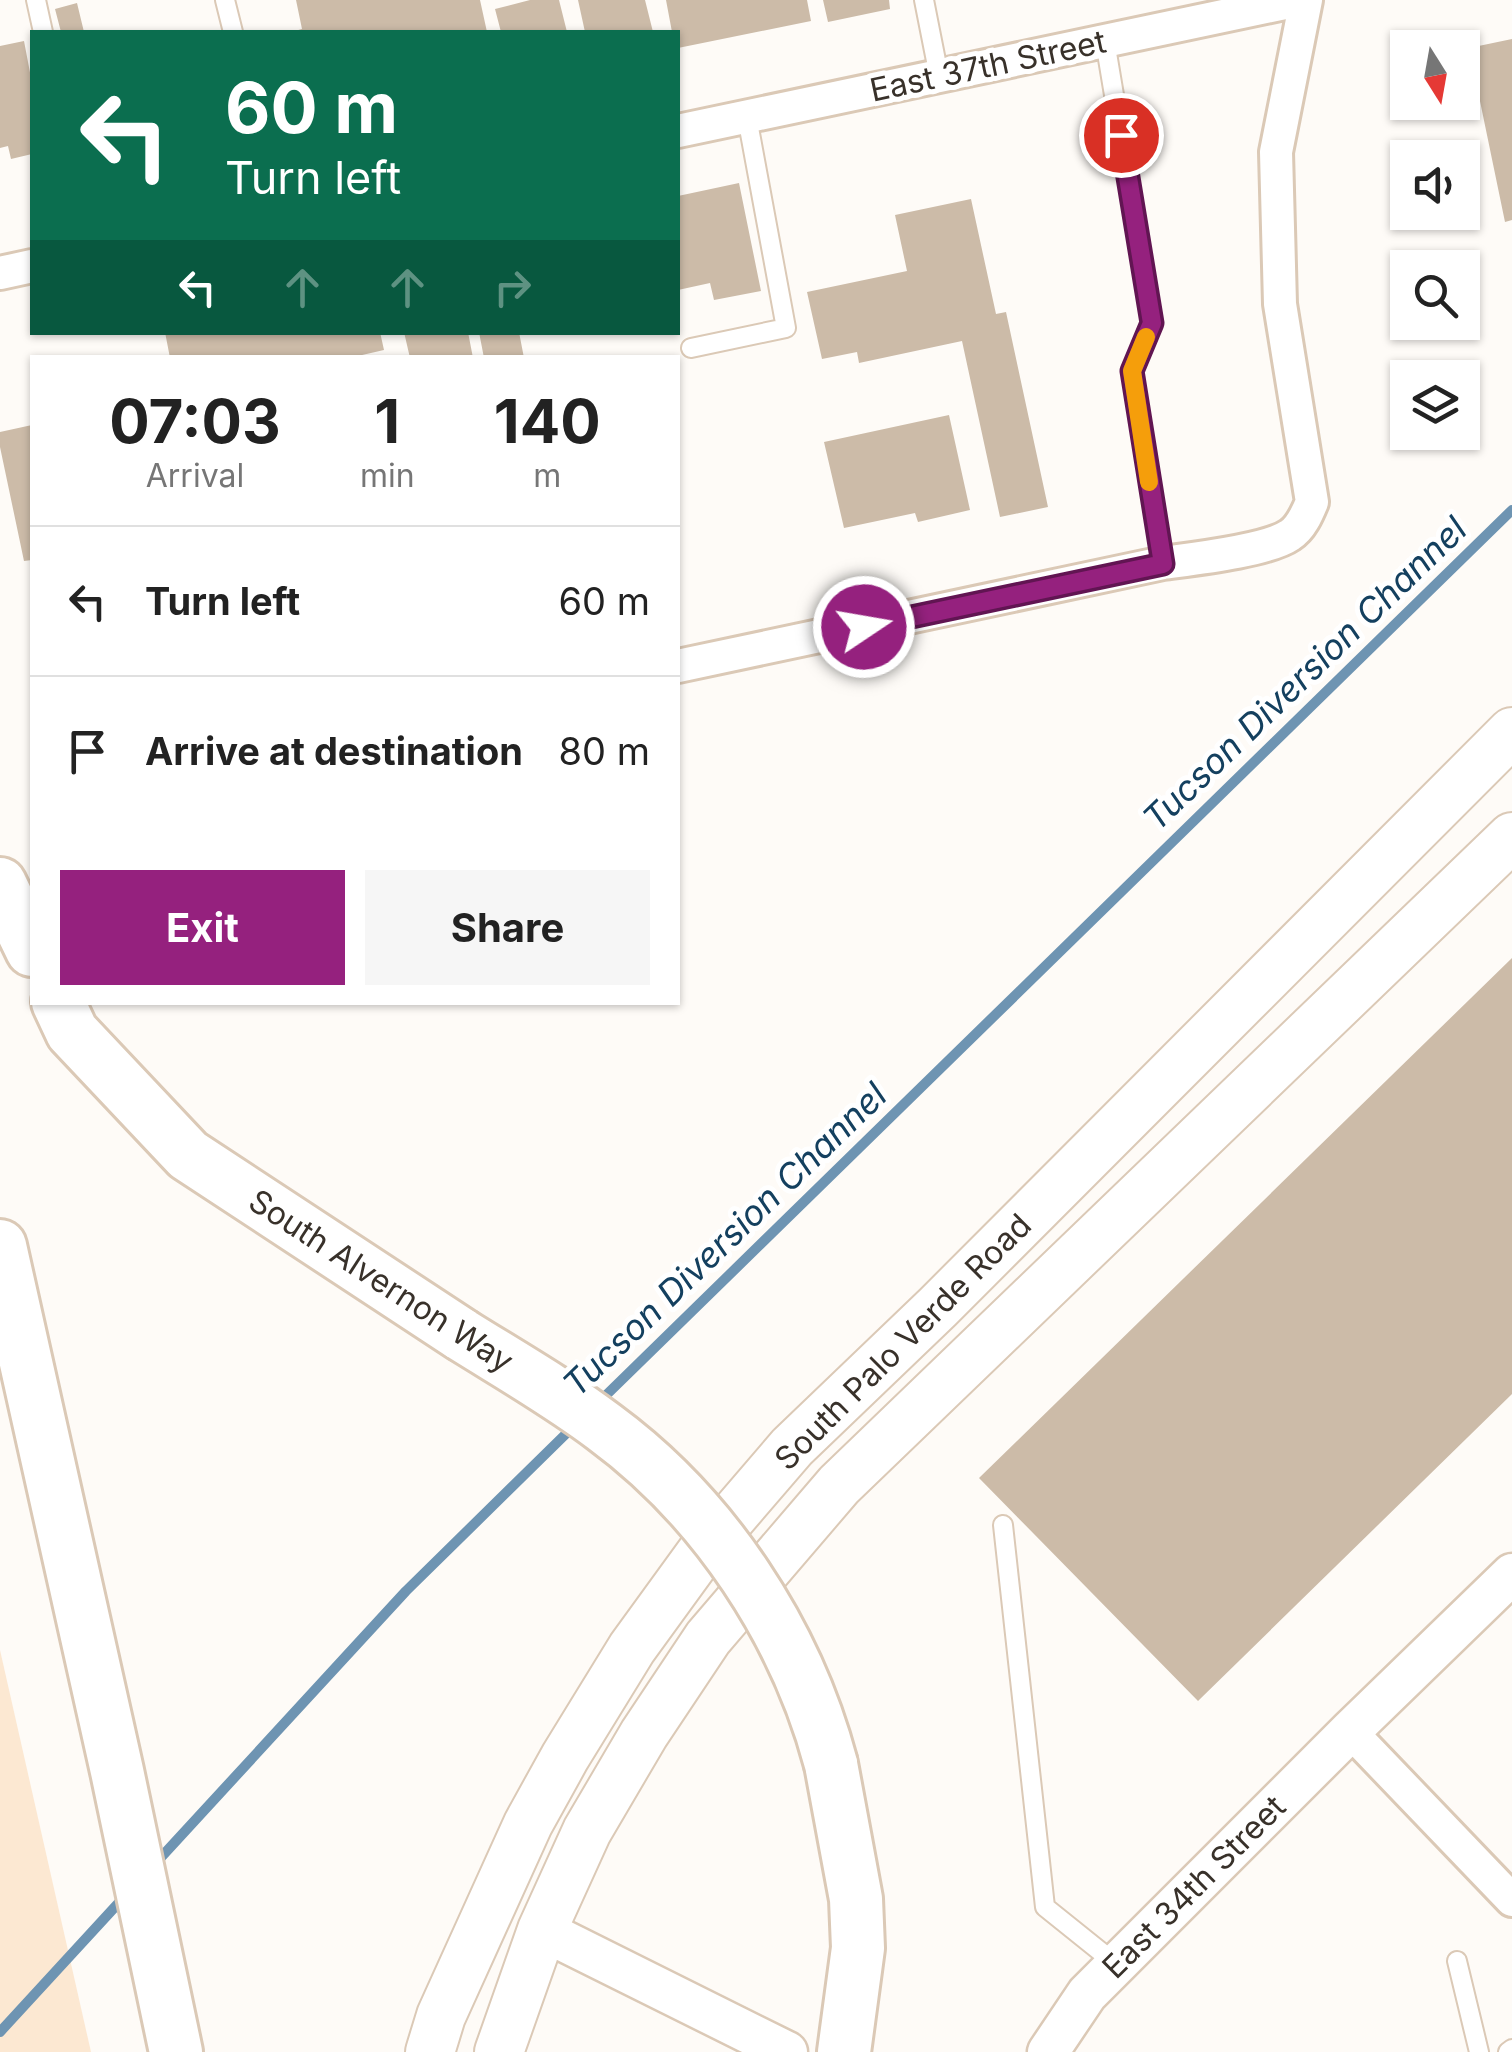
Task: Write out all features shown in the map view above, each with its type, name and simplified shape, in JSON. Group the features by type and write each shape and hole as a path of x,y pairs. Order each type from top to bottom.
{"main road":[{"name":"South Palo Verde Road","path":"430,2052 441,2016 528,1824 632,1648 696,1560 792,1448 1512,732"},
{"name":"South Palo Verde Road","path":"499,2052 542,1930 587,1830 708,1638 839,1485 1512,837"},
{"path":"0,884 30,946"},
{"name":"South Alvernon Way","path":"59,1005 72,1032 188,1155 604,1428 650,1466 732,1556 772,1618 801,1678 832,1764 856,1899 858,1948 844,2052"},
{"path":"0,1246 176,2052"}],"street":[{"name":"East 37th Street","path":"680,131 1302,0"},
{"path":"680,666 1266,544 1290,535 1306,518 1312,502 1280,304 1276,152 1302,0"},
{"path":"0,273 30,266"},
{"name":"East 34th Street","path":"1048,2052 1087,1994 1512,1574"},
{"path":"1350,1731 1512,1900"},
{"path":"542,1930 787,2052"}],"lane":[{"path":"36,0 42,30"},
{"path":"225,0 232,30"},
{"path":"924,0 940,76"},
{"path":"1105,41 1152,323 1132,371 1163,564"},
{"path":"690,348 786,328 747,116"},
{"path":"1003,1525 1045,1907 1117,1964"},
{"path":"1457,1961 1478,2052"}],"shaded area":[{"path":"0,1650 91,2052 0,2052"}],"building":[{"path":"296,0 480,0 487,30 298,30 302,29"},
{"path":"530,0 559,0 566,30 500,30 495,9"},
{"path":"578,0 645,0 652,30 585,30"},
{"path":"666,0 807,0 811,21 680,48 680,30 672,30"},
{"path":"823,0 889,0 890,9 828,22"},
{"path":"77,3 84,30 60,30 55,9"},
{"path":"1512,39 1512,220 1505,222 1480,101 1480,46"},
{"path":"24,41 30,72 30,154 11,159 8,146 0,148 0,46"},
{"path":"739,183 761,291 714,300 710,283 680,290 680,196"},
{"path":"971,199 996,314 1006,312 1048,507 1000,517 962,341 859,363 857,352 822,359 807,292 907,271 895,215"},
{"path":"166,335 381,335 384,350 362,355 169,355"},
{"path":"405,335 469,335 472,355 409,355"},
{"path":"480,335 520,335 523,355 483,355"},
{"path":"949,415 970,510 918,522 915,513 844,528 824,442"},
{"path":"30,425 30,560 24,561 0,432"},
{"path":"1512,958 1512,1394 1198,1701 979,1478"}],"waterway":[{"name":"Tucson Diversion Channel","path":"597,1404 1512,510"},
{"name":"Tucson Diversion Channel","path":"153,1866 406,1591 577,1423"},
{"name":"Tucson Diversion Channel","path":"0,2032 125,1896"}],"slow traffic":[{"path":"1146,337 1132,371 1149,482"}],"route":[{"path":"864,627 1163,564 1132,371 1152,323 1121,135"}]}
